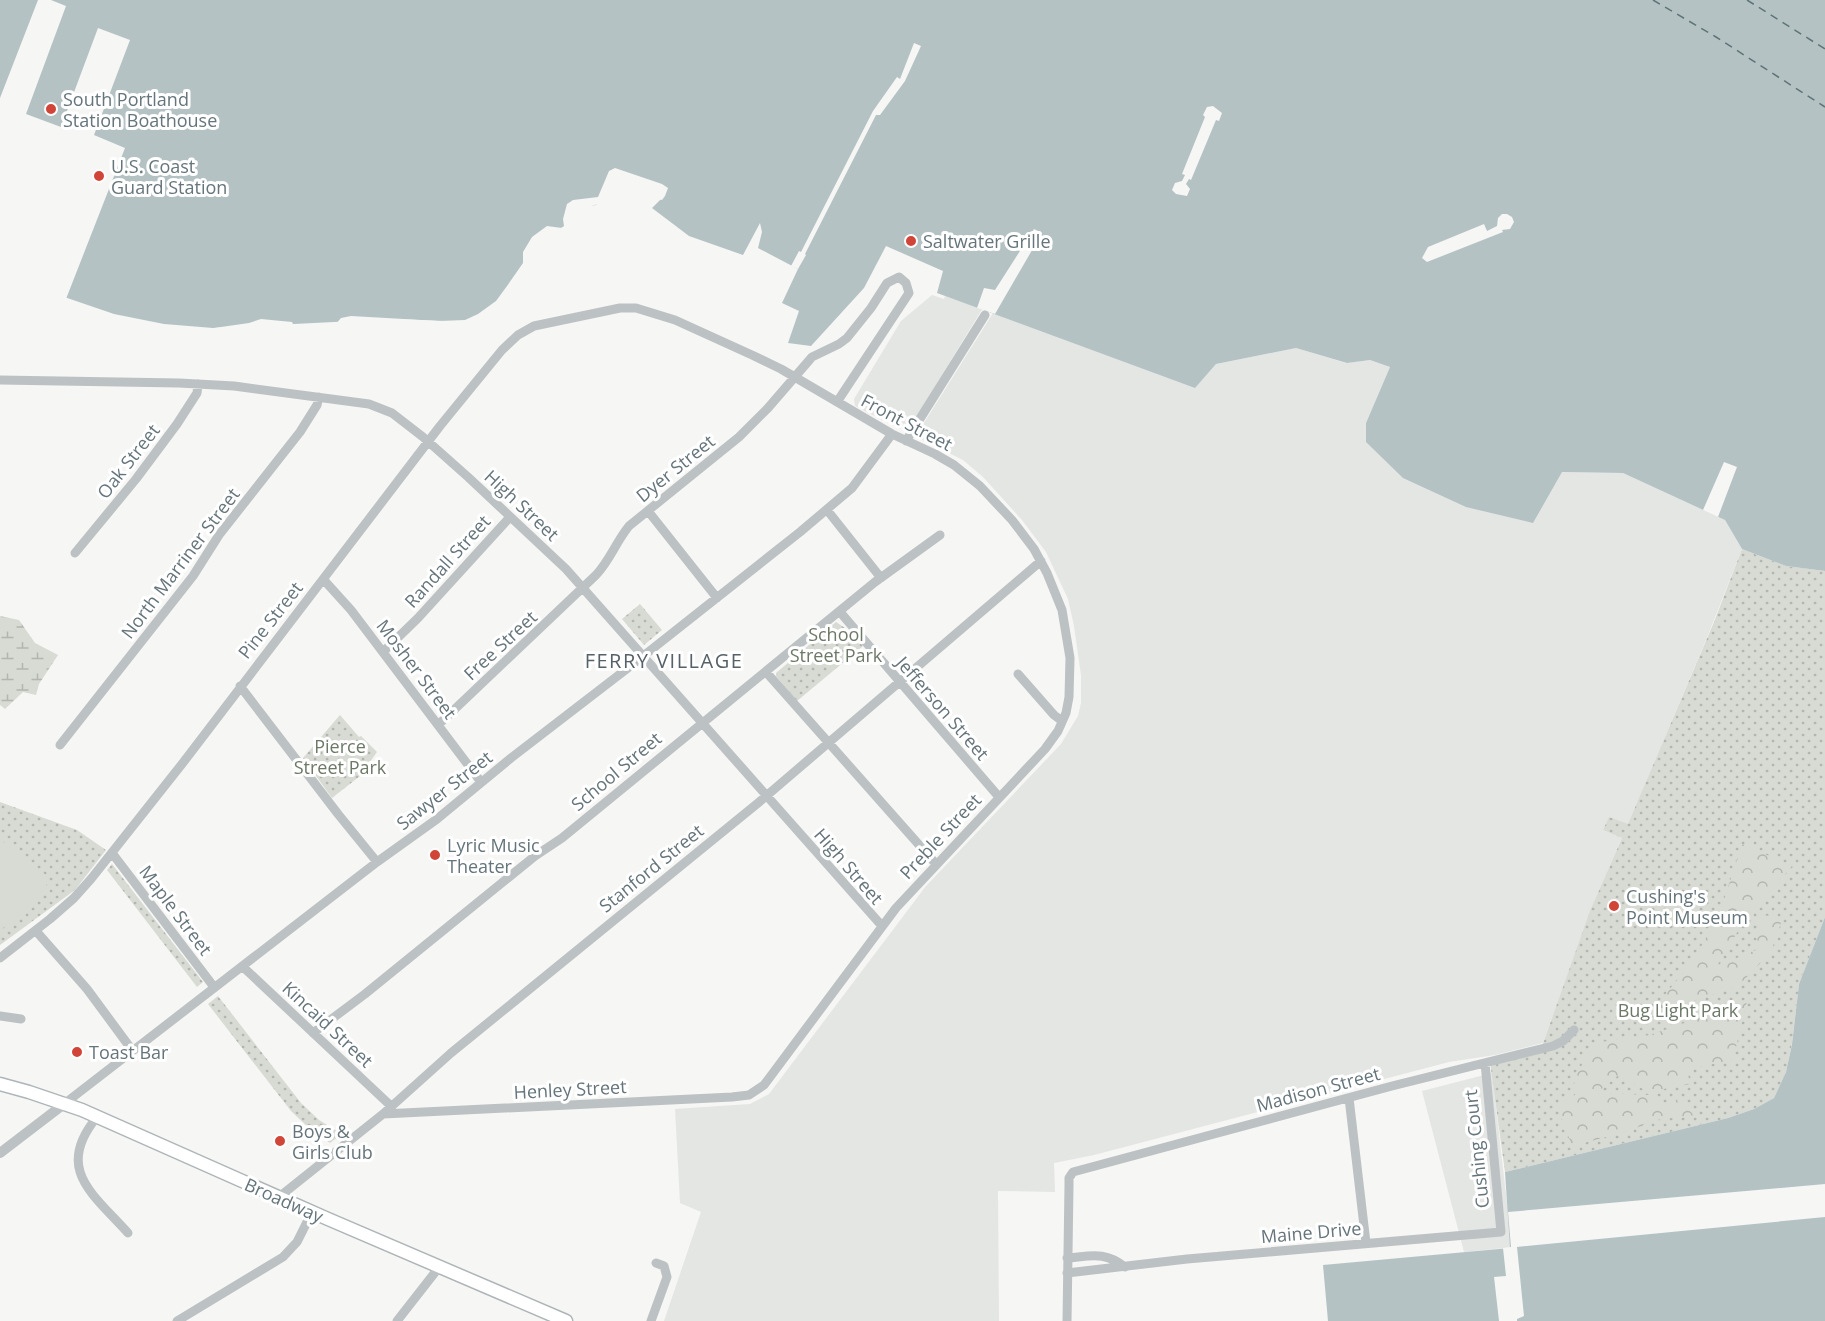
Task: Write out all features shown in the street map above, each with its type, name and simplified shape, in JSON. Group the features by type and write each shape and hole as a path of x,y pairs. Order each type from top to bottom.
{"main road":[{"name":"Broadway","path":"0,1084 97,1117 566,1321"}],"street":[{"name":"Dyer Street","path":"584,588 610,559 622,534 740,437 812,357 847,338 887,283 899,277 906,283 909,293 837,402"},
{"name":"Front Street","path":"572,318 620,308 636,308 675,320 729,344 795,378 892,434 954,465 980,486 1012,520 1041,561 1059,601 1068,640 1070,688 1068,705 1062,721"},
{"path":"906,441 985,315"},
{"name":"Pine Street","path":"0,958 74,898 112,853 489,366 518,335 534,326 572,318"},
{"name":"High Street","path":"0,380 234,386 379,407 401,419 549,552 584,588 882,926"},
{"name":"Oak Street","path":"75,553 136,479 177,424 197,393 198,384"},
{"name":"North Marriner Street","path":"60,745 193,576 219,535 300,432 312,414 319,397"},
{"name":"Sawyer Street","path":"0,1153 436,819 827,510 852,488 892,434"},
{"path":"827,510 881,578"},
{"path":"648,511 717,598"},
{"name":"Randall Street","path":"383,652 404,633 510,517"},
{"name":"School Street","path":"313,1033 365,994 535,856 562,838 881,578 940,535"},
{"name":"Stanford Street","path":"279,1197 383,1114 452,1053 766,796 1041,561"},
{"name":"Mosher Street","path":"323,579 351,610 481,782"},
{"name":"Free Street","path":"438,725 584,588"},
{"name":"Jefferson Street","path":"840,612 999,797"},
{"path":"766,672 936,864"},
{"path":"1018,674 1062,721"},
{"path":"240,686 377,862"},
{"name":"Preble Street","path":"758,1091 778,1068 882,926 936,864 1045,749 1062,721"},
{"name":"Maple Street","path":"112,853 214,987"},
{"path":"36,931 87,989 132,1050"},
{"name":"Kincaid Street","path":"242,966 392,1106"},
{"path":"0,1016 21,1019"},
{"name":"Madison Street","path":"1067,1258 1069,1178 1073,1172 1553,1046 1563,1041 1574,1030"},
{"name":"Cushing Court","path":"1485,1064 1501,1232"},
{"name":"Henley Street","path":"383,1114 586,1106 732,1097 749,1095 758,1091"},
{"path":"1349,1098 1366,1244"},
{"path":"97,1117 83,1138 78,1154 78,1171 85,1185 129,1233"},
{"path":"177,1321 283,1257 297,1242 312,1212"},
{"name":"Maine Drive","path":"1067,1273 1187,1259 1501,1232"},
{"path":"1067,1321 1067,1258 1100,1255 1114,1258 1125,1267"},
{"path":"651,1321 667,1278 664,1266 656,1263"},
{"path":"398,1321 440,1266"}],"shaded area":[{"path":"0,0 1825,0 1825,571 1786,566 1742,549 1725,520 1623,473 1562,472 1533,523 1466,507 1403,478 1366,442 1366,423 1390,367 1370,360 1347,363 1296,348 1216,364 1195,388 937,293 943,271 886,246 864,288 811,346 788,343 799,311 782,303 798,269 758,248 762,232 760,223 743,255 689,236 652,208 661,199 664,191 614,173 596,205 578,208 570,213 569,224 542,237 494,307 468,322 394,319 213,328 164,324 114,314 0,275"},
{"path":"932,295 944,299 945,296 977,307 989,298 912,424 900,429 855,406 854,399 901,321"},
{"path":"993,313 1195,387 1216,364 1296,348 1346,363 1370,360 1390,367 1366,423 1562,472 1623,473 1725,520 1742,549 1628,825 1609,818 1603,830 1622,838 1595,900 1543,1043 1495,1055 1449,1062 1094,1155 1054,1163 1055,1192 998,1191 999,1321 664,1321 701,1212 680,1203 675,1109 750,1104 769,1094 926,886 1061,744 1078,716 1081,703 1081,675 1074,626 1068,599 1046,552 1022,520 983,477 963,460 917,437"},
{"path":"1825,917 1825,1321 1328,1321 1323,1265 1510,1248 1505,1172 1728,1118 1754,1109 1774,1098 1786,1072 1792,1044 1799,984"},
{"path":"1492,1073 1508,1212 1825,1217 1464,1252 1422,1091"}],"green space":[{"name":"Bug Light Park","path":"1742,549 1786,566 1825,571 1825,917 1799,984 1786,1072 1774,1098 1754,1109 1728,1118 1505,1172 1490,1062 1541,1049 1590,911 1622,838 1603,830 1609,817 1628,824 1714,622"},
{"path":"640,604 662,630 644,645 622,619"},
{"path":"0,616 19,620 35,643 58,655 39,684 36,695 23,692 5,709 0,705"},
{"name":"School Street Park","path":"836,622 848,630 863,646 797,701 776,676 776,673"},
{"name":"Pierce Street Park","path":"340,715 359,737 361,736 377,752 360,776 332,798 303,758"},
{"path":"0,802 77,830 106,850 75,890 0,945"},
{"path":"0,839 46,875 46,893 30,909 0,930"},
{"path":"1742,844 1792,866 1738,931 1717,966 1756,950 1759,915 1783,917 1771,952 1738,986 1656,1013 1654,1008 1691,963 1718,918"},
{"path":"112,864 203,982 197,987 107,870"},
{"path":"218,996 301,1103 319,1120 342,1134 330,1143 310,1129 291,1111 208,1004"},
{"path":"1747,1001 1733,1060 1687,1069 1690,1084 1648,1092 1619,1075 1596,1093 1649,1095 1664,1106 1684,1097 1696,1115 1656,1120 1626,1132 1572,1146 1556,1103 1575,1095 1574,1079 1594,1043 1650,1035"}],"pier":[{"path":"38,0 51,0 66,6 26,114 61,127 98,28 130,40 94,135 125,148 66,299 0,277 0,98"},
{"path":"914,43 921,46 905,81 880,115 876,115 798,269 791,266 799,251 801,252 873,111 897,77 900,79"},
{"path":"1213,106 1222,113 1219,121 1216,120 1191,180 1189,179 1186,184 1190,189 1187,196 1176,194 1172,190 1175,183 1182,181 1185,175 1182,174 1205,117 1203,115 1207,107"},
{"path":"615,168 662,184 668,188 665,196 662,200 658,199 660,192 620,176 615,177 601,203 576,211 564,235 545,239 539,245 529,266 496,309 481,321 468,325 428,326 394,322 335,325 341,318 351,316 439,321 465,320 478,314 496,301 507,286 523,263 523,252 532,237 547,226 562,228 567,204 573,200 598,197 609,171"},
{"path":"1502,214 1512,217 1514,222 1510,229 1502,230 1503,232 1427,262 1422,258 1428,247 1484,224 1487,231 1497,226 1498,218"},
{"path":"1034,229 1042,233 995,314 977,308 984,288 995,290"},
{"path":"261,319 292,322 294,326 263,326 214,331 214,328"},
{"path":"1724,462 1737,467 1718,517 1703,510"},
{"path":"1825,1184 1825,1217 1517,1247 1524,1316 1517,1321 1499,1321 1494,1277 1506,1276 1503,1248 1511,1247 1508,1212"}],"ferry route":[{"path":"1653,0 1716,37 1825,107"},
{"path":"1747,0 1825,49"}],"place":[{"name":"South Portland Station Boathouse","path":"51,109"},
{"name":"U.S. Coast Guard Station","path":"99,176"},
{"name":"Saltwater Grille","path":"911,241"},
{"name":"Lyric Music Theater","path":"435,855"},
{"name":"Cushing's Point Museum","path":"1614,906"},
{"name":"Toast Bar","path":"77,1052"},
{"name":"Boys & Girls Club","path":"280,1141"}],"district":[{"name":"FERRY VILLAGE","path":"664,660"}]}
